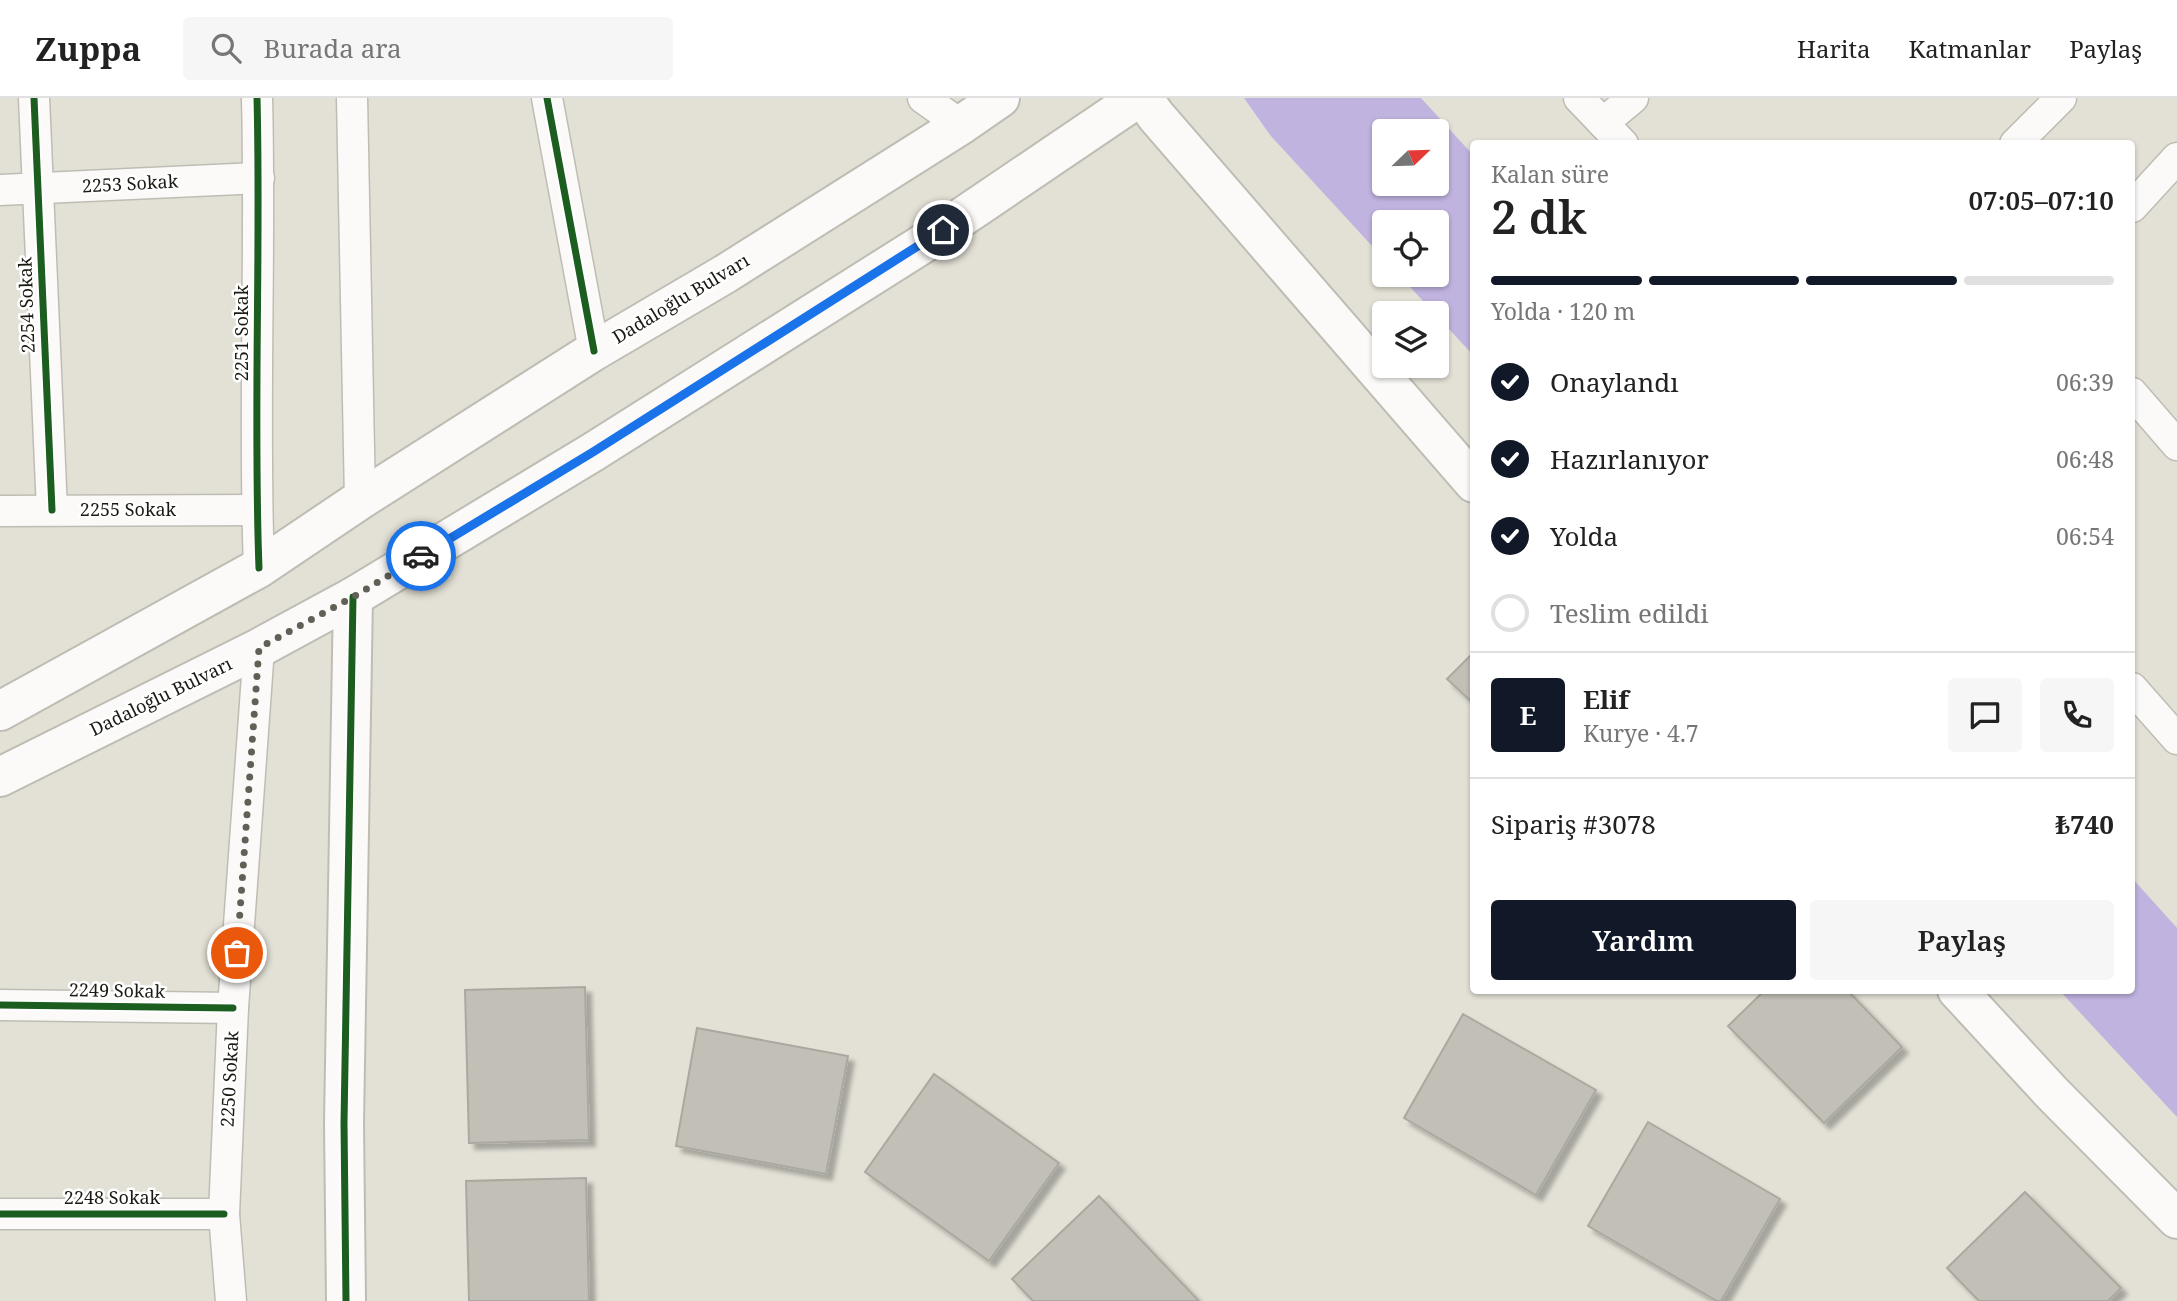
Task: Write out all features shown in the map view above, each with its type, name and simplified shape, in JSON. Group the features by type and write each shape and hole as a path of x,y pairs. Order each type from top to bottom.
{"main road":[{"name":"Dadaloğlu Bulvarı","path":"0,710 260,568 360,500 594,351 725,274 1000,98"},
{"name":"Dadaloğlu Bulvarı","path":"0,777 259,648 353,597 593,452 909,252 1138,98"},
{"path":"1143,98 1470,477"},
{"path":"346,1301 344,1123 353,597"},
{"path":"1961,994 2051,1092 2177,1219"}],"street":[{"name":"2254 Sokak","path":"34,98 52,510"},
{"name":"2251 Sokak","path":"257,98 257,510 260,568"},
{"path":"352,98 360,500"},
{"path":"547,98 594,351"},
{"path":"923,98 961,125"},
{"path":"1579,98 1613,133 1633,98"},
{"path":"2019,140 2061,98"},
{"path":"2135,204 2177,158"},
{"name":"2253 Sokak","path":"0,190 259,178"},
{"path":"2135,396 2177,445"},
{"name":"2255 Sokak","path":"0,511 257,510"},
{"name":"2250 Sokak","path":"230,1301 224,1213 233,1008 259,648"},
{"path":"2135,691 2177,739"},
{"name":"2249 Sokak","path":"0,1005 233,1008"},
{"name":"2248 Sokak","path":"0,1214 224,1213"}],"shaded area":[{"path":"1244,98 1421,98 1440,119 1372,119 1372,196 1449,196 1449,129 1470,152 1470,352 1449,329 1449,301 1423,301 1410,287 1449,287 1449,210 1372,210 1372,246 1270,135"},
{"path":"2135,881 2177,928 2177,1117 2063,994 2135,994"}],"building":[{"path":"1470,656 1470,700 1447,679"},
{"path":"585,987 589,1140 469,1143 465,990"},
{"path":"1761,994 1851,994 1902,1047 1824,1123 1728,1026"},
{"path":"1463,1014 1596,1090 1536,1195 1404,1118"},
{"path":"697,1028 848,1056 826,1174 676,1146"},
{"path":"934,1074 1059,1163 989,1261 865,1172"},
{"path":"1648,1122 1780,1199 1721,1301 1588,1226"},
{"path":"586,1178 589,1301 469,1301 466,1181"},
{"path":"2025,1192 2121,1288 2108,1301 1979,1301 1947,1268"},
{"path":"1099,1196 1199,1301 1033,1301 1012,1279"}],"cycle path":[{"path":"34,98 52,510"},
{"path":"257,98 259,568"},
{"path":"547,98 594,351"},
{"path":"346,1301 344,1123 353,597"},
{"path":"0,1005 233,1008"},
{"path":"0,1214 224,1214"}],"way so far":[{"path":"237,953 259,648 421,556"}],"route":[{"path":"421,556 593,452 943,230"}]}
